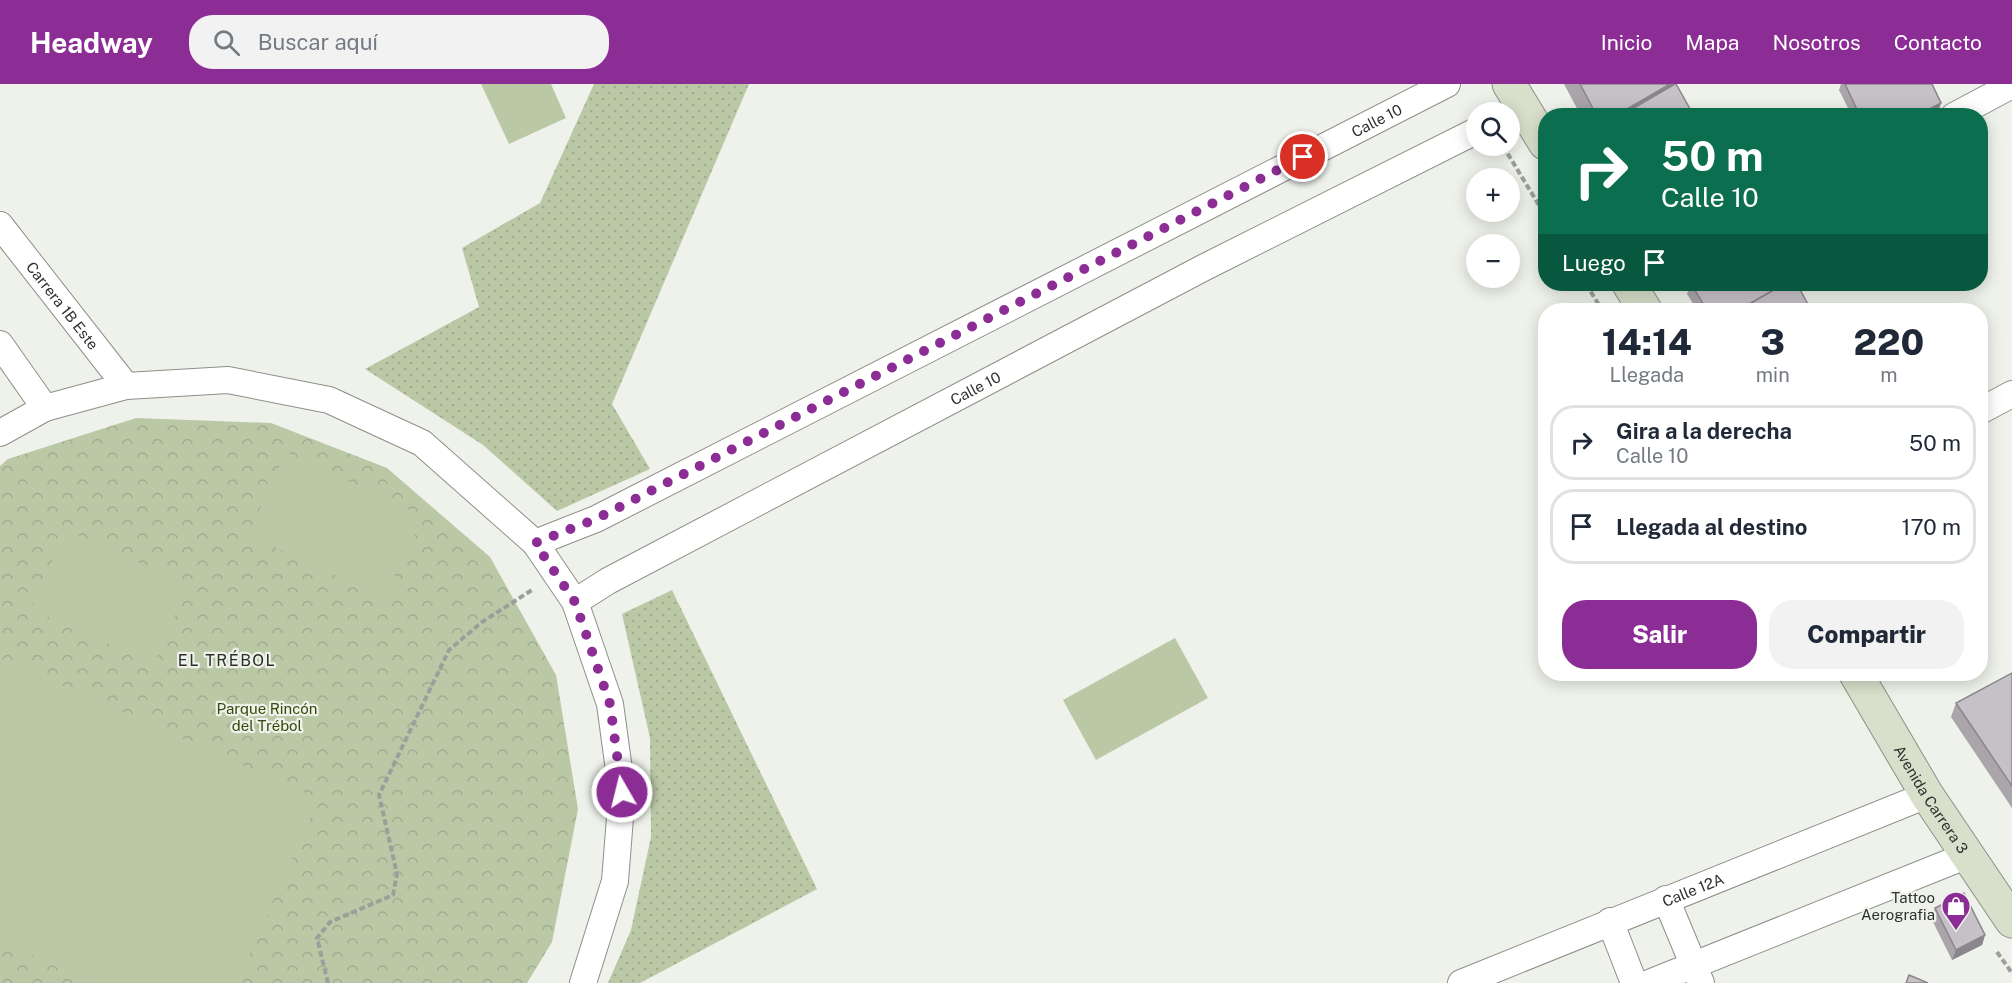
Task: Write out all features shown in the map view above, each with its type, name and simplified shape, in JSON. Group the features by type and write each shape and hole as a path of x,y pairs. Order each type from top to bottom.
{"main road":[{"path":"1520,110 1538,134"},
{"name":"Avenida Carrera 3","path":"1860,681 1927,795 2012,921"}],"street":[{"name":"Calle 10","path":"535,543 596,519 1447,84"},
{"path":"1969,108 2012,85"},
{"name":"Calle 10","path":"575,602 608,581 1205,267 1466,136"},
{"name":"Carrera 1B Este","path":"0,225 126,386"},
{"path":"0,344 45,408"},
{"path":"0,433 45,408 126,386 228,380 330,400 423,443 535,543 575,602 610,704 622,792 615,881 590,967 583,983"},
{"path":"1988,407 2012,394"},
{"name":"Calle 12A","path":"1461,983 1666,898 1927,795"},
{"path":"1649,983 1697,974 1968,855"},
{"path":"1666,898 1697,974"},
{"path":"1610,921 1634,983"}],"path":[{"path":"1509,156 1538,204"},
{"path":"328,983 317,938 330,922 393,895 397,874 379,795 449,650 482,622 555,575"}],"green space":[{"path":"481,84 551,84 566,118 509,144"},
{"path":"594,84 749,84 612,404 650,469 557,511 483,445 365,369 479,307 462,248 540,203"},
{"name":"Parque Rincón del Trébol","path":"136,418 271,423 387,468 490,557 556,675 578,809 552,942 527,983 0,983 0,466 8,459"},
{"path":"286,452 423,516 384,598 248,535"},
{"path":"66,530 188,585 154,664 31,609"},
{"path":"672,590 817,889 640,983 608,983 631,930 651,837 650,738 622,614"},
{"path":"1175,638 1208,698 1096,760 1063,700"},
{"path":"0,658 318,799 237,983 94,983 0,941"}],"building":[{"path":"1580,84 1670,84 1629,108 1593,108"},
{"path":"1676,84 1690,108 1634,108"},
{"path":"1845,84 1932,84 1941,103 1931,108 1856,108"},
{"path":"1695,291 1772,291 1751,303 1703,303"},
{"path":"1772,291 1801,291 1807,303 1751,303"},
{"path":"2012,673 2012,786 1956,703"},
{"name":"Tattoo Aerografia","path":"1964,893 1985,935 1956,950 1935,908"},
{"path":"1909,975 1928,983 1906,983"}],"place":[{"name":"Tattoo Aerografia","path":"1956,932"}],"district":[{"name":"EL TRÉBOL","path":"227,660"}],"route":[{"path":"622,792 610,704 575,602 535,543 596,519 1303,157"}]}
